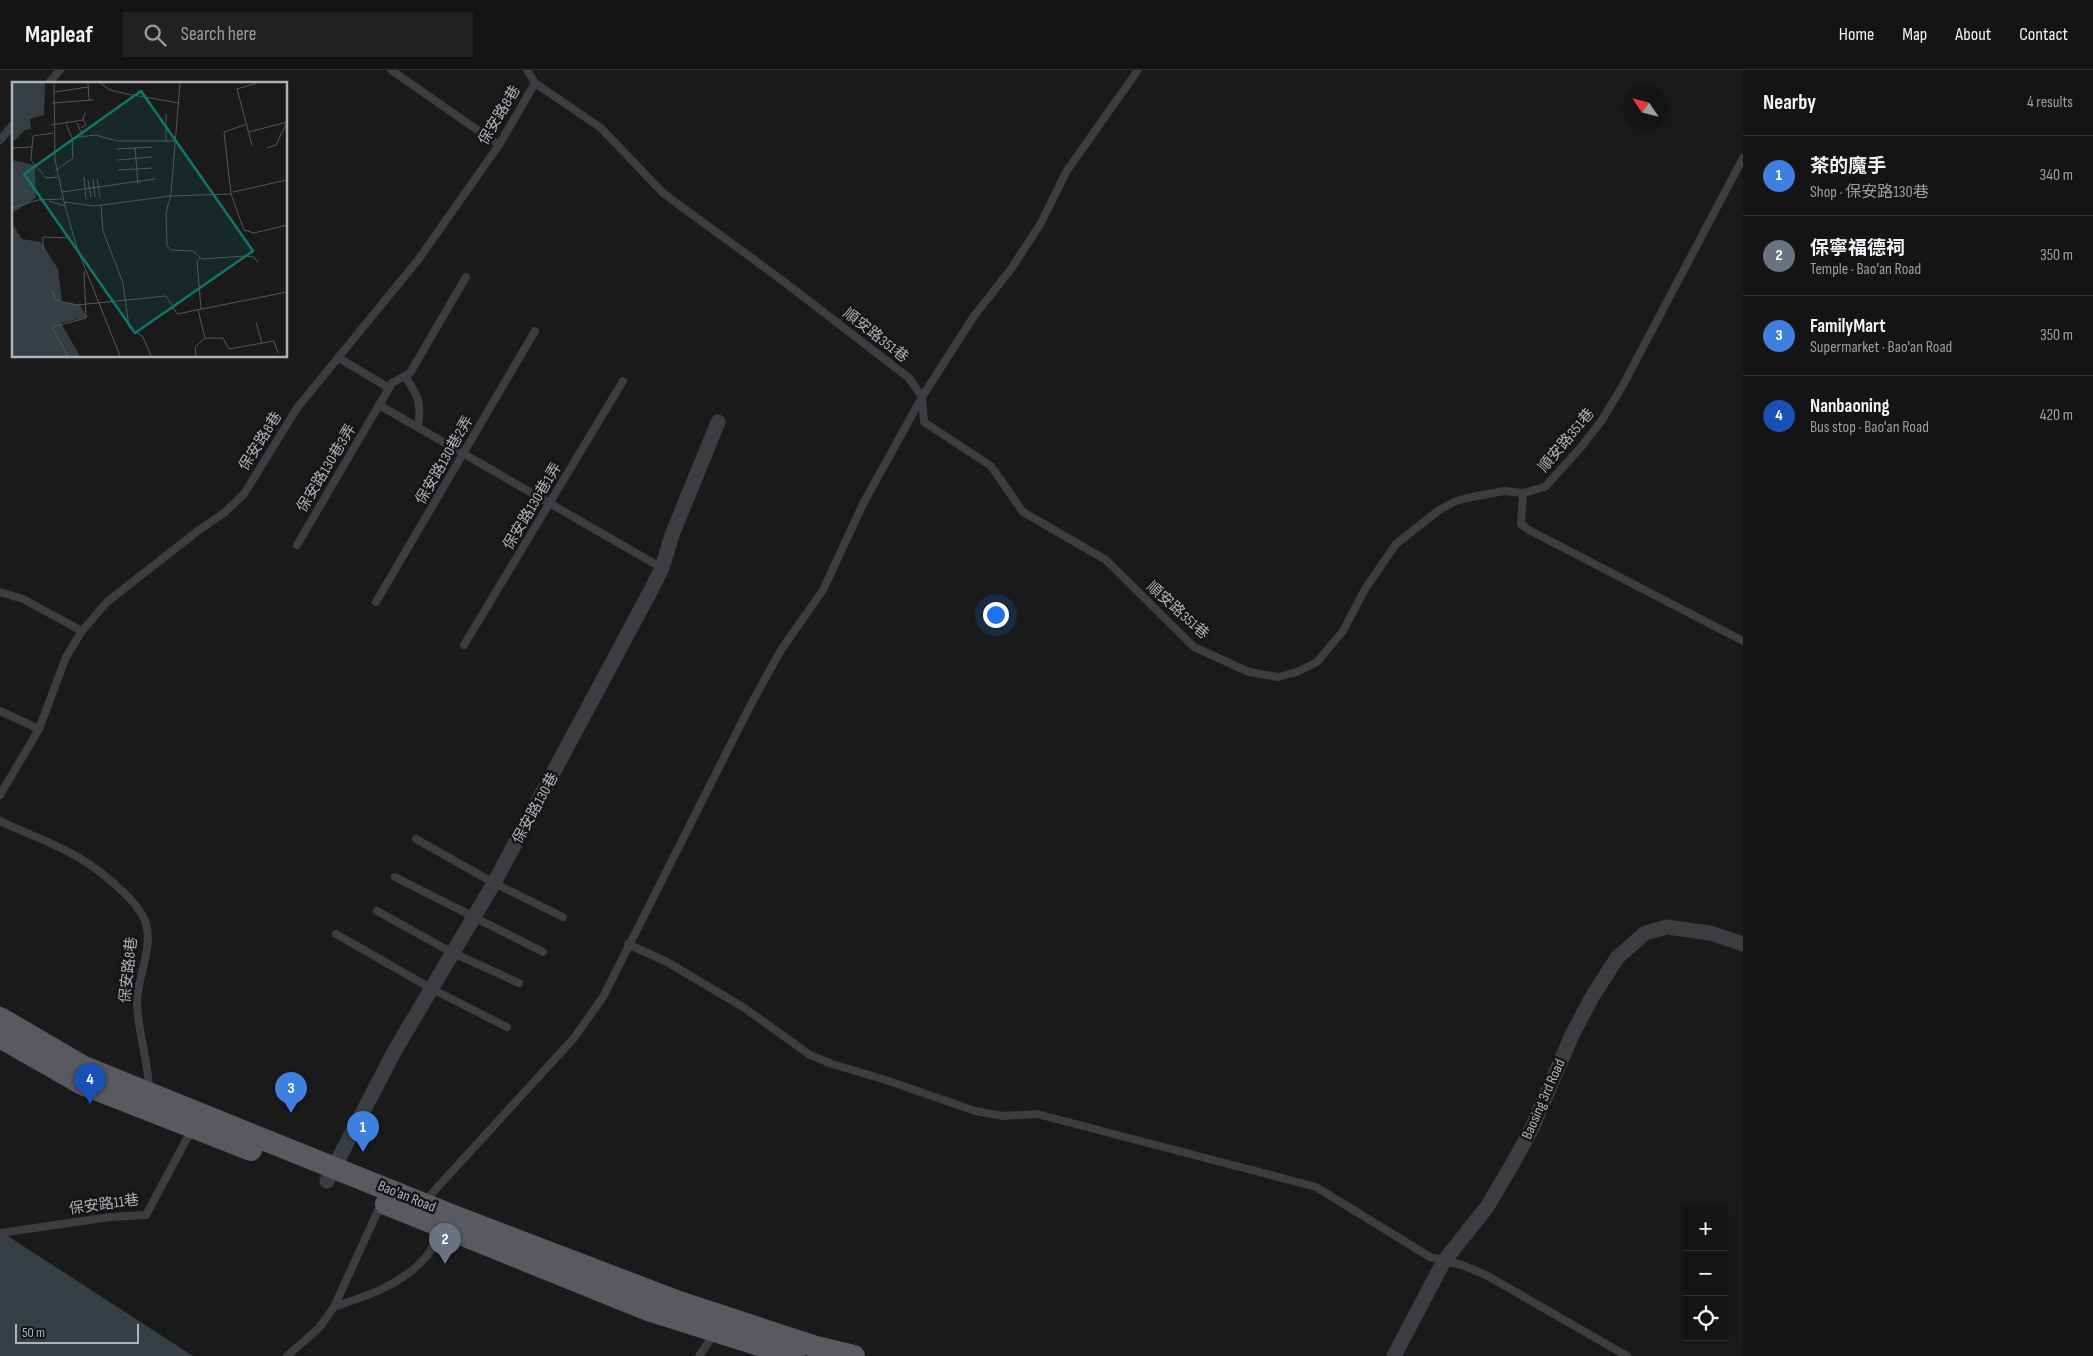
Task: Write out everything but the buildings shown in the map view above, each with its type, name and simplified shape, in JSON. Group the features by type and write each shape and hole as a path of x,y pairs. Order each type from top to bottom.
{"main road":[{"name":"Bao'an Road","path":"0,1018 192,1128 330,1174 382,1202 419,1210"},
{"name":"Bao'an Road","path":"0,1037 82,1084 148,1103 330,1174 448,1222 648,1310 716,1333 794,1356"},
{"name":"Bao'an Road","path":"448,1222 679,1302 816,1347 854,1356"}],"street":[{"name":"保安路130巷","path":"330,1174 394,1052 494,883 620,651 662,568 672,536 718,422"},
{"name":"Baosing 3rd Road","path":"1394,1356 1444,1261 1492,1200 1532,1128 1560,1059 1592,997 1617,958 1644,932 1667,927 1710,933 1743,944"}],"lane":[{"path":"50,82 60,70"},
{"path":"392,70 499,144"},
{"name":"順安路351巷","path":"527,70 535,83 601,128 662,193 784,281 909,378 922,398 924,422 991,466 1023,512 1106,560 1194,647 1249,672 1266,676 1278,676 1297,672 1317,662 1342,631 1365,589 1396,544 1440,510 1456,501 1492,493 1523,493 1545,487 1602,420 1624,385 1743,158"},
{"path":"419,1210 574,1038 603,998 628,944 750,706 781,650 823,590 864,504 922,398 974,316 1011,269 1041,223 1066,172 1138,70"},
{"name":"保安路8巷","path":"0,795 39,729 66,657 82,631 107,602 199,530 224,513 244,494 297,408 418,260 499,144 535,83"},
{"path":"0,140 12,126"},
{"path":"339,358 389,388 396,379 410,372 466,277"},
{"name":"保安路130巷2弄","path":"376,602 535,331"},
{"path":"405,376 419,398 421,413 418,428"},
{"name":"保安路130巷1弄","path":"464,645 623,381"},
{"name":"保安路130巷3弄","path":"296,545 389,388"},
{"path":"379,405 662,568"},
{"path":"1523,493 1521,524 1529,530 1743,641"},
{"path":"0,592 23,599 82,631"},
{"path":"0,711 39,729"},
{"name":"保安路8巷","path":"0,821 77,856 127,895 139,908 146,924 147,939 137,999 138,1025 148,1066 148,1103"},
{"path":"416,839 494,883 563,916"},
{"path":"395,877 543,952"},
{"path":"377,911 452,952 520,983"},
{"path":"336,934 432,989 507,1027"},
{"path":"628,944 667,962 743,1007 810,1055 832,1064 886,1080 975,1111 1002,1116 1037,1114 1300,1182 1332,1196 1430,1257 1486,1275 1627,1356"},
{"name":"保安路11巷","path":"0,1233 110,1217 146,1215 192,1128"},
{"path":"287,1356 319,1328 334,1307 382,1202"},
{"path":"334,1307 384,1288 403,1278 426,1257 448,1222"},
{"path":"699,1356 716,1333"}],"shaded area":[{"path":"0,1231 193,1356 0,1356"}],"place":[{"name":"Nanbaoning","path":"90,1104"},
{"name":"FamilyMart","path":"291,1113"},
{"name":"茶的魔手","path":"363,1152"},
{"name":"保寧福德祠","path":"445,1264"}]}
